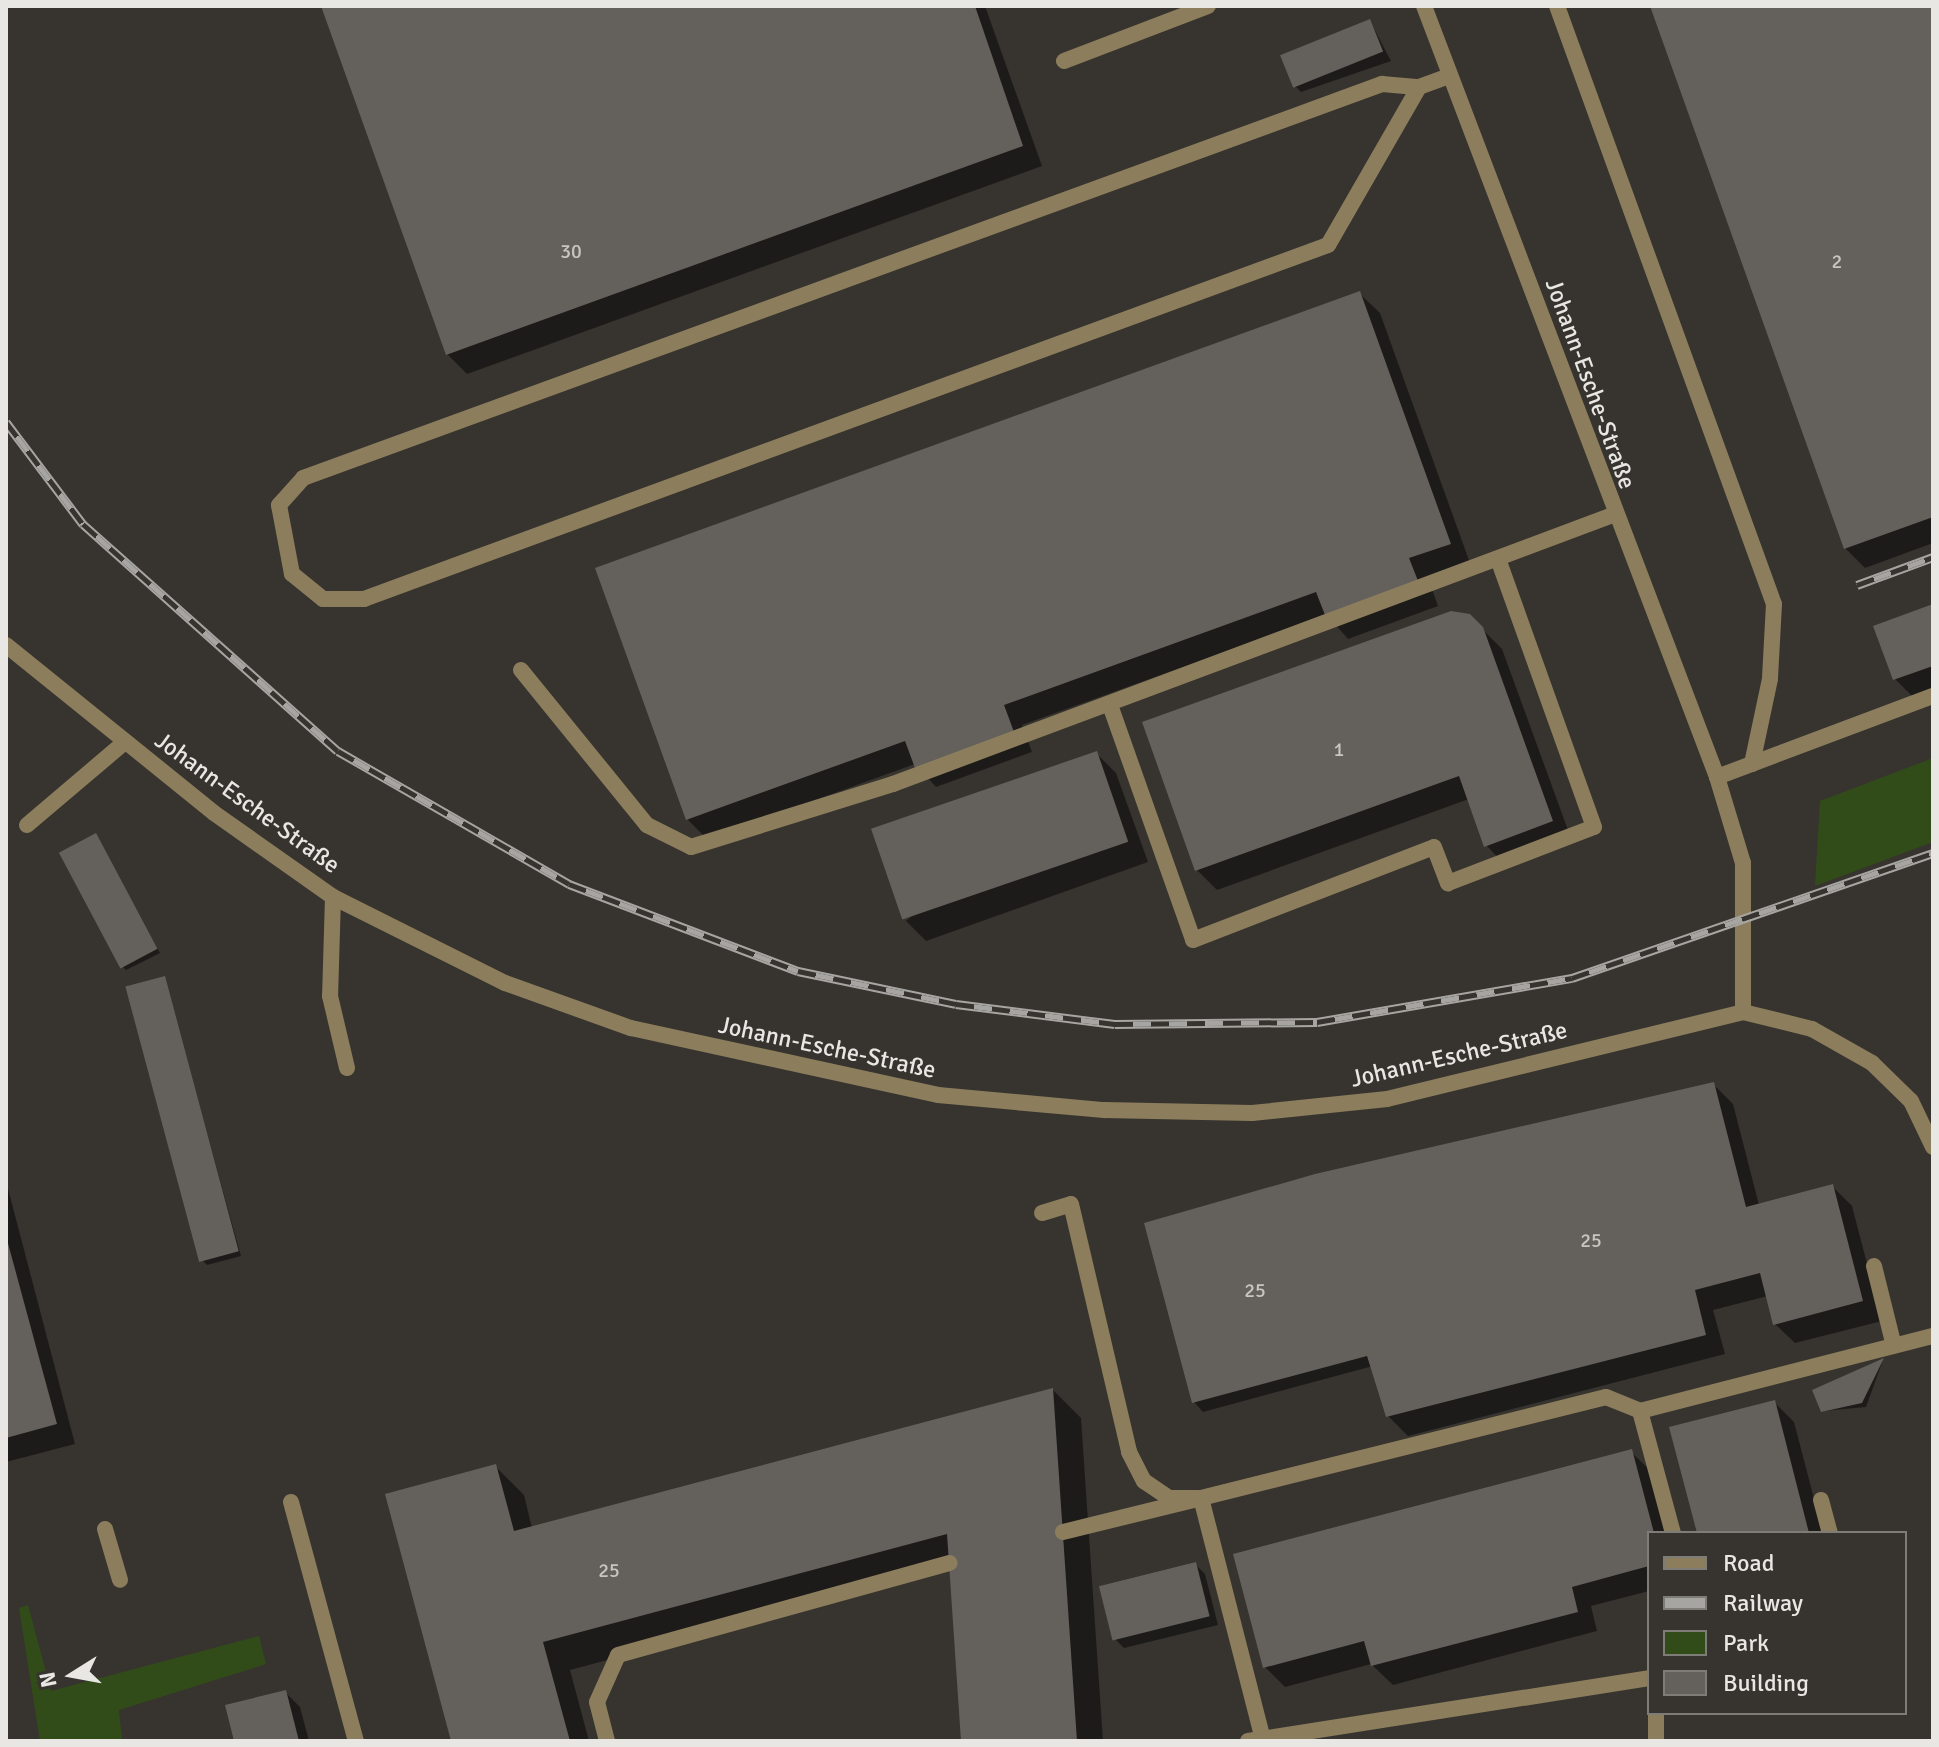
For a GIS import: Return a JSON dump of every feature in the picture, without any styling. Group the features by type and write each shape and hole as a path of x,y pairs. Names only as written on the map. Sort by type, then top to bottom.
{"street":[{"path":"1064,61 1208,6"},
{"name":"Johann-Esche-Straße","path":"1424,6 1613,515 1717,777 1743,863 1743,1012"},
{"path":"1557,6 1774,604 1770,679 1752,764"},
{"path":"1419,87 1328,245 364,599 323,599 292,574 279,505 303,478 1382,84 1419,87 1449,76"},
{"path":"521,670 647,825 691,847 1110,705 1499,561 1613,515"},
{"path":"1110,705 1193,940 1434,847 1448,883 1594,827 1499,561"},
{"name":"Johann-Esche-Straße","path":"6,645 125,742 333,897 505,983 631,1028 774,1065 1025,1105 1252,1113 1327,1108 1460,1084 1743,1012 1812,1029 1872,1063 1911,1101 1933,1147"},
{"path":"1717,777 1933,696"},
{"path":"27,825 125,742"},
{"path":"333,897 330,996 347,1068"},
{"path":"1042,1213 1071,1204 1129,1452 1144,1481 1169,1498 1201,1498"},
{"path":"1874,1266 1894,1346"},
{"path":"1063,1532 1606,1397 1640,1411 1933,1336"},
{"path":"1640,1411 1672,1531"},
{"path":"1201,1498 1255,1740 1647,1678"},
{"path":"1821,1500 1829,1531"},
{"path":"291,1502 356,1741"},
{"path":"105,1529 120,1580"},
{"path":"607,1741 597,1702 618,1655 949,1563"},
{"path":"1656,1715 1656,1741"}],"green space":[{"path":"1933,758 1933,842 1815,886 1820,801"},
{"path":"28,1605 51,1691 259,1636 266,1664 119,1710 122,1741 40,1741 19,1608"}],"building":[{"path":"321,6 975,6 1023,146 446,355"},
{"path":"1650,6 1933,6 1933,517 1844,549"},
{"path":"1370,19 1383,51 1293,88 1280,55"},
{"path":"1360,291 1451,544 1409,558 1420,586 1327,620 1316,592 1004,705 1014,732 915,768 905,741 686,820 595,568"},
{"path":"1933,604 1933,666 1893,680 1873,626"},
{"path":"1451,611 1470,614 1483,627 1553,821 1484,847 1459,776 1195,871 1142,722"},
{"path":"1097,751 1128,842 902,920 871,829"},
{"path":"96,833 158,949 120,968 59,853"},
{"path":"165,976 239,1251 199,1262 125,987"},
{"path":"1714,1082 1746,1207 1833,1184 1863,1301 1773,1325 1760,1273 1695,1290 1706,1335 1386,1417 1367,1356 1192,1403 1144,1223 1315,1174"},
{"path":"6,1236 57,1424 6,1438"},
{"path":"1884,1358 1862,1403 1821,1412 1812,1390"},
{"path":"1053,1388 1077,1741 961,1741 947,1534 543,1642 570,1741 451,1741 385,1494 496,1464 514,1531"},
{"path":"1775,1400 1808,1531 1696,1531 1669,1427"},
{"path":"1632,1449 1653,1531 1647,1531 1647,1567 1572,1587 1578,1612 1371,1666 1364,1641 1263,1668 1233,1554"},
{"path":"1196,1562 1210,1616 1113,1641 1099,1586"},
{"path":"286,1690 299,1741 234,1741 225,1705"}],"railway":[{"path":"6,422 83,524 338,751 569,884 798,971 956,1004 1115,1024 1317,1022 1572,978 1933,853"},
{"path":"1857,585 1933,557"}]}
